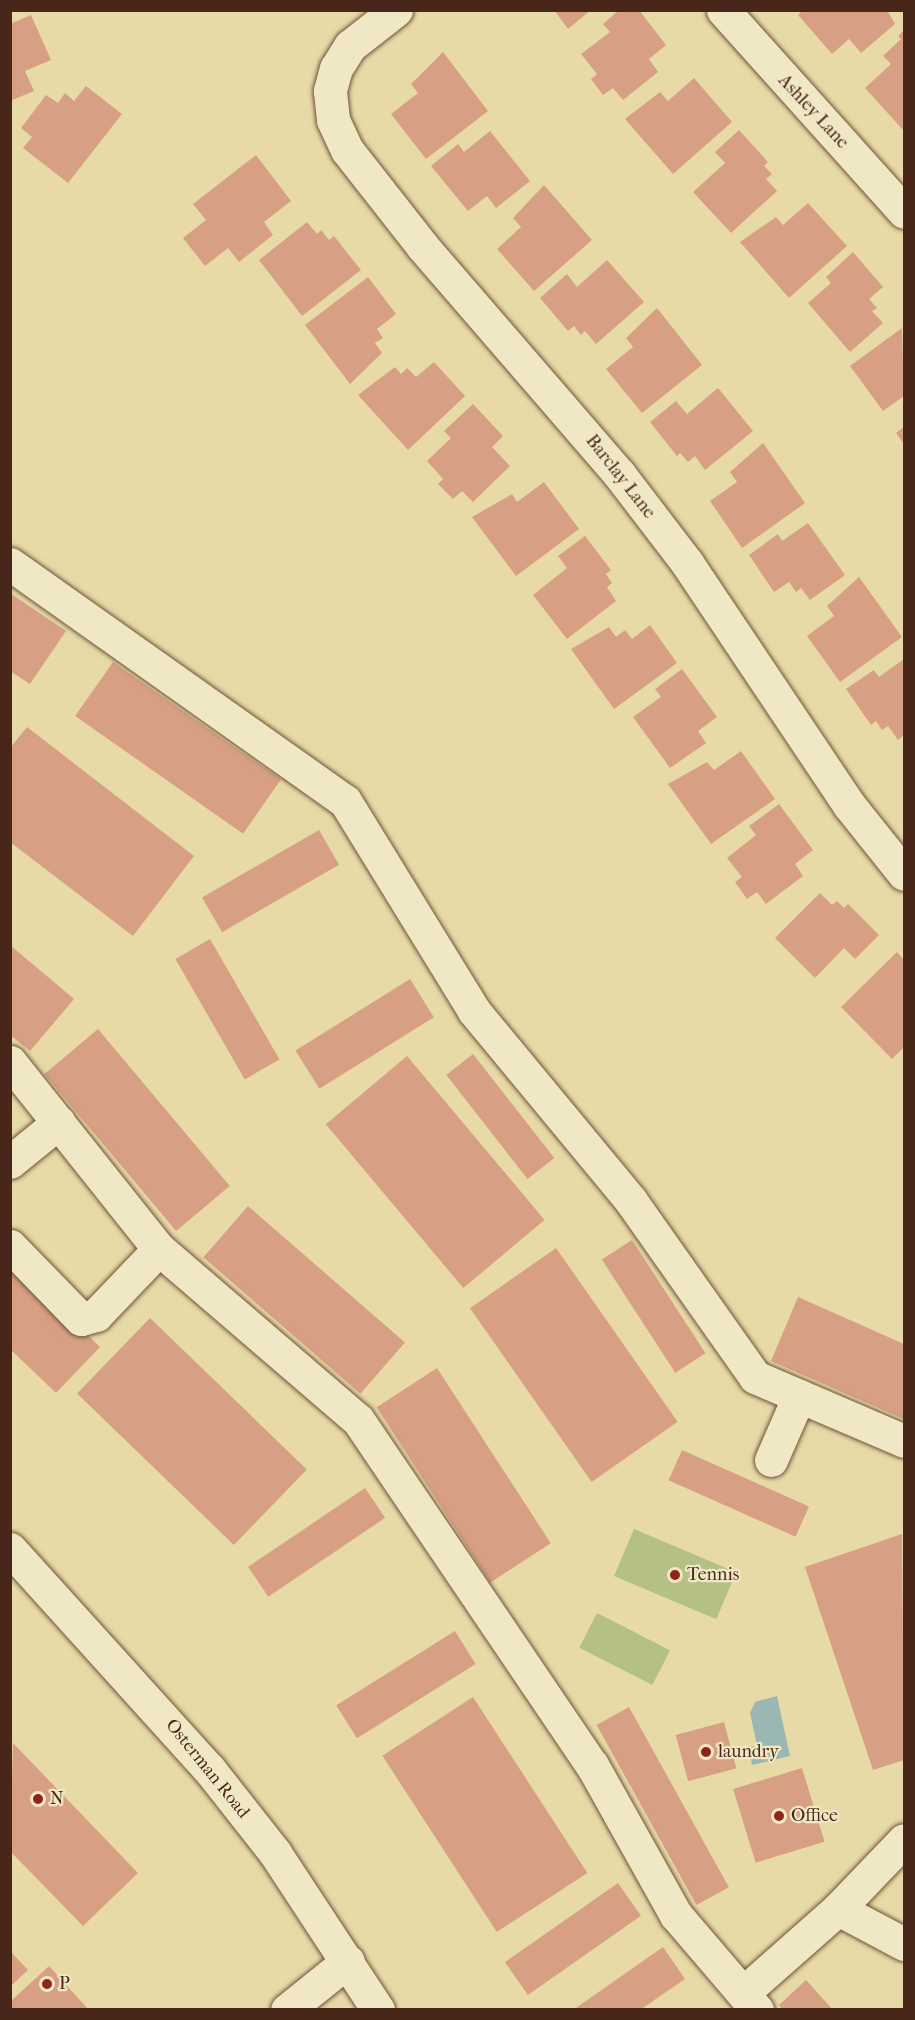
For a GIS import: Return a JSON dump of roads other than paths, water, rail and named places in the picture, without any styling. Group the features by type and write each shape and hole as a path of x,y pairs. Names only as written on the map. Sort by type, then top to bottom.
{"street":[{"name":"Barclay Lane","path":"396,10 350,46 336,68 330,91 333,120 347,150 423,247 619,474 687,563 849,805 904,874"},
{"name":"Ashley Lane","path":"723,10 904,212"},
{"path":"10,564 345,801 474,1011 631,1201 755,1377 904,1441"},
{"path":"10,1062 159,1249 358,1420 592,1765 676,1915 750,2001 904,1840"},
{"path":"10,1162 59,1122"},
{"path":"10,1246 81,1319 96,1316 159,1249"},
{"path":"771,1461 799,1396"},
{"name":"Osterman Road","path":"10,1549 209,1768 275,1853 378,2010"},
{"path":"838,1908 904,1944"},
{"path":"287,2010 348,1961"}],"water":[{"path":"777,1696 790,1756 752,1765 749,1748 757,1745 750,1713 755,1702"}],"place":[{"name":"Tennis","path":"675,1575"},
{"name":"laundry","path":"706,1752"},
{"name":"N","path":"38,1799"},
{"name":"Office","path":"779,1816"},
{"name":"P","path":"47,1984"}]}
